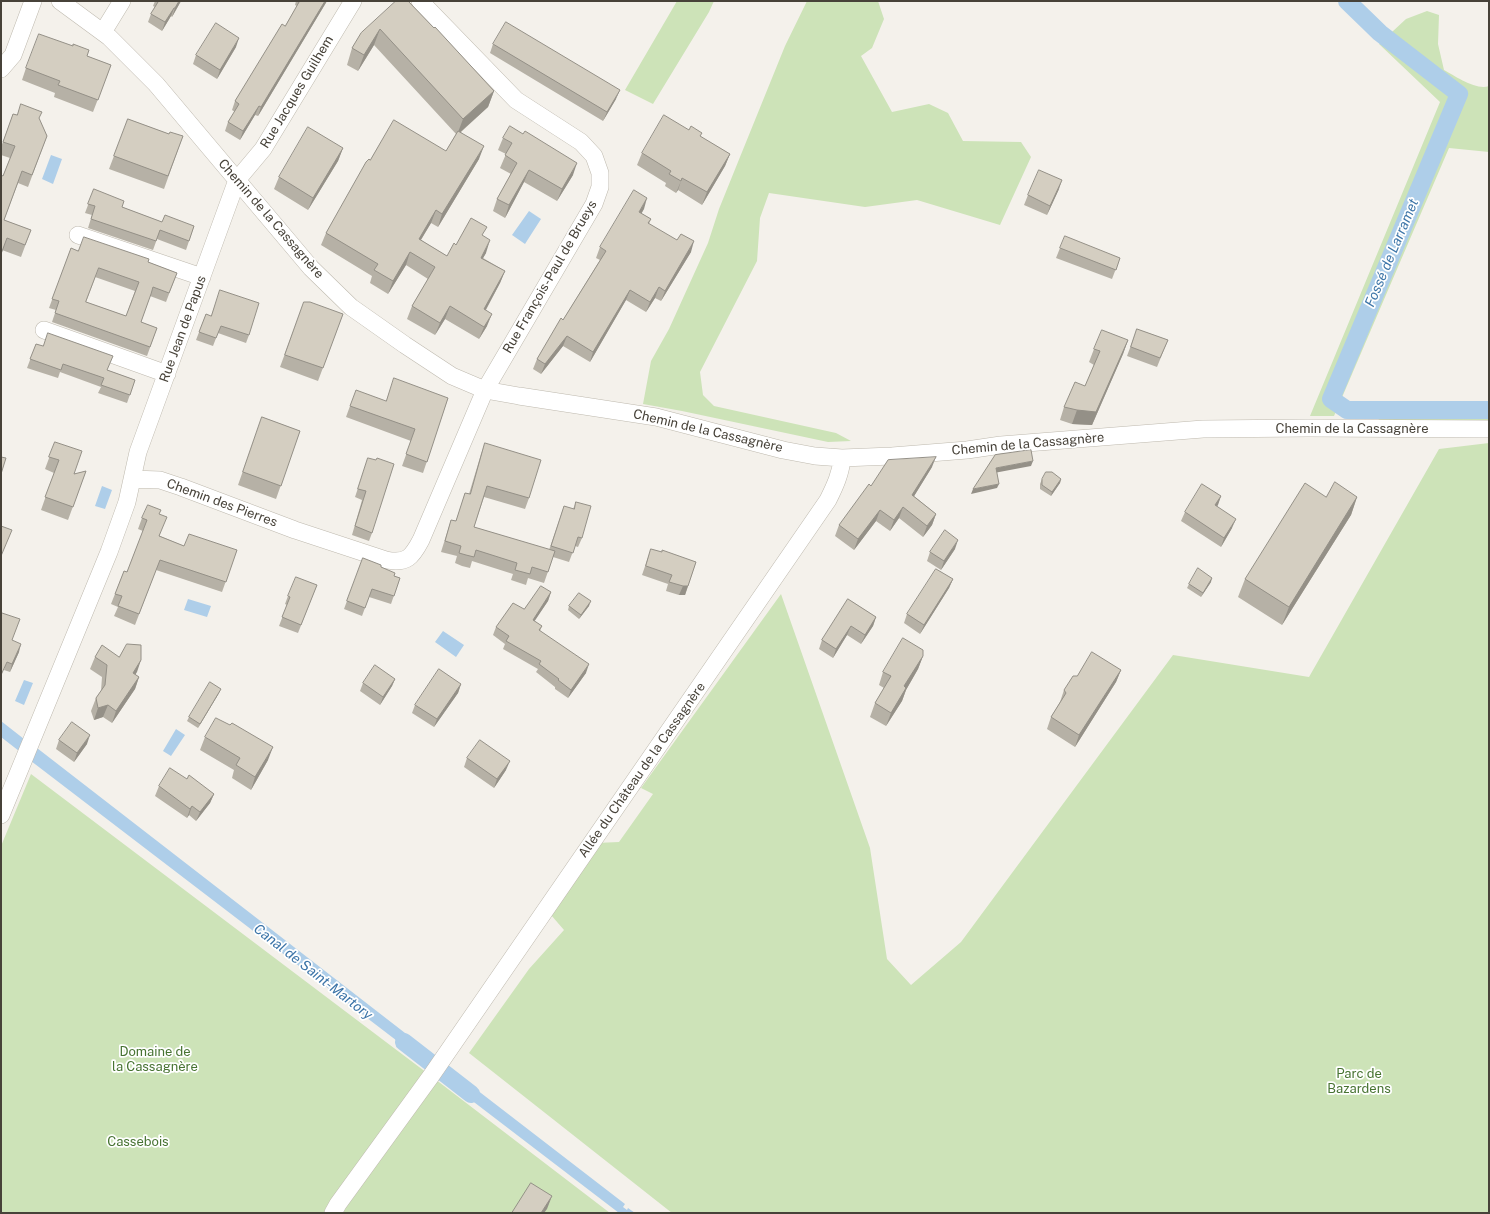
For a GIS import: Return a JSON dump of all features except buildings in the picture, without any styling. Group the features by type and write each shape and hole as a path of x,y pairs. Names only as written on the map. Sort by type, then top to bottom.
{"street":[{"path":"1,69 13,54 33,1"},
{"name":"Chemin de la Cassagnère","path":"60,1 103,32 156,84 311,268 351,306 405,345 452,376 485,390 656,416 783,450 815,456 842,458 967,450 1001,445 1203,429 1489,429"},
{"path":"103,32 122,1"},
{"name":"Rue Jacques Guilhem","path":"237,180 263,149 353,1"},
{"name":"Rue François-Paul de Brueys","path":"420,1 516,100 580,142 594,156 600,173 600,187 594,204 485,390"},
{"name":"Rue Jean de Papus","path":"132,479 138,452 237,180"},
{"path":"78,235 202,277"},
{"path":"44,330 166,374"},
{"name":"Chemin des Pierres","path":"132,479 160,480 295,530 386,560 397,562 405,560 415,552 421,540 485,390"},
{"name":"Allée du Château de la Cassagnère","path":"333,1213 431,1076 828,500 836,484 842,458"},
{"path":"1,815 109,552 127,502 132,479"}],"green space":[{"path":"677,1 714,1 709,12 653,104 625,90"},
{"path":"807,1 878,1 884,19 872,48 861,56 892,112 929,104 948,113 963,141 1021,142 1031,157 1000,225 917,200 865,207 769,193 760,218 757,261 700,372 703,395 714,406 836,433 851,441 828,442 643,404 651,361 669,329 708,243 719,209 785,46"},
{"path":"1427,11 1439,15 1438,44 1444,70 1472,85 1484,87 1489,86 1489,152 1449,148 1334,416 1310,416 1440,102 1379,44 1406,19"},
{"path":"1489,406 1489,421 1380,422 1377,416 1381,408"},
{"name":"Parc de Bazardens","path":"1489,443 1489,1213 672,1213 469,1053 529,969 564,930 551,915 596,843 619,842 653,794 641,788 781,594 870,848 887,959 911,985 961,942 1173,655 1309,677 1439,449"},
{"name":"Domaine de la Cassagnère","path":"31,774 610,1213 1,1213 1,846"}],"water":[{"path":"51,155 62,159 53,184 42,179"},
{"path":"529,211 541,219 525,244 512,235"},
{"path":"102,486 112,490 105,509 95,506"},
{"path":"188,599 211,606 207,617 184,610"},
{"path":"443,631 464,645 456,657 435,642"},
{"path":"24,680 33,683 24,705 15,701"},
{"path":"1,721 24,739 19,751 1,737"},
{"path":"176,729 185,735 171,756 163,751"},
{"path":"37,748 427,1050 422,1060 31,761"},
{"path":"455,1073 625,1204 623,1207 627,1210 628,1208 635,1213 619,1213 449,1083"}],"waterway":[{"name":"Fossé de Larramet","path":"1347,1 1380,33 1459,94 1331,399 1347,410 1489,410"},
{"name":"Canal de Saint-Martory","path":"404,1042 471,1094"}],"park label":[{"name":"Cassebois","path":"138,1142"}]}
